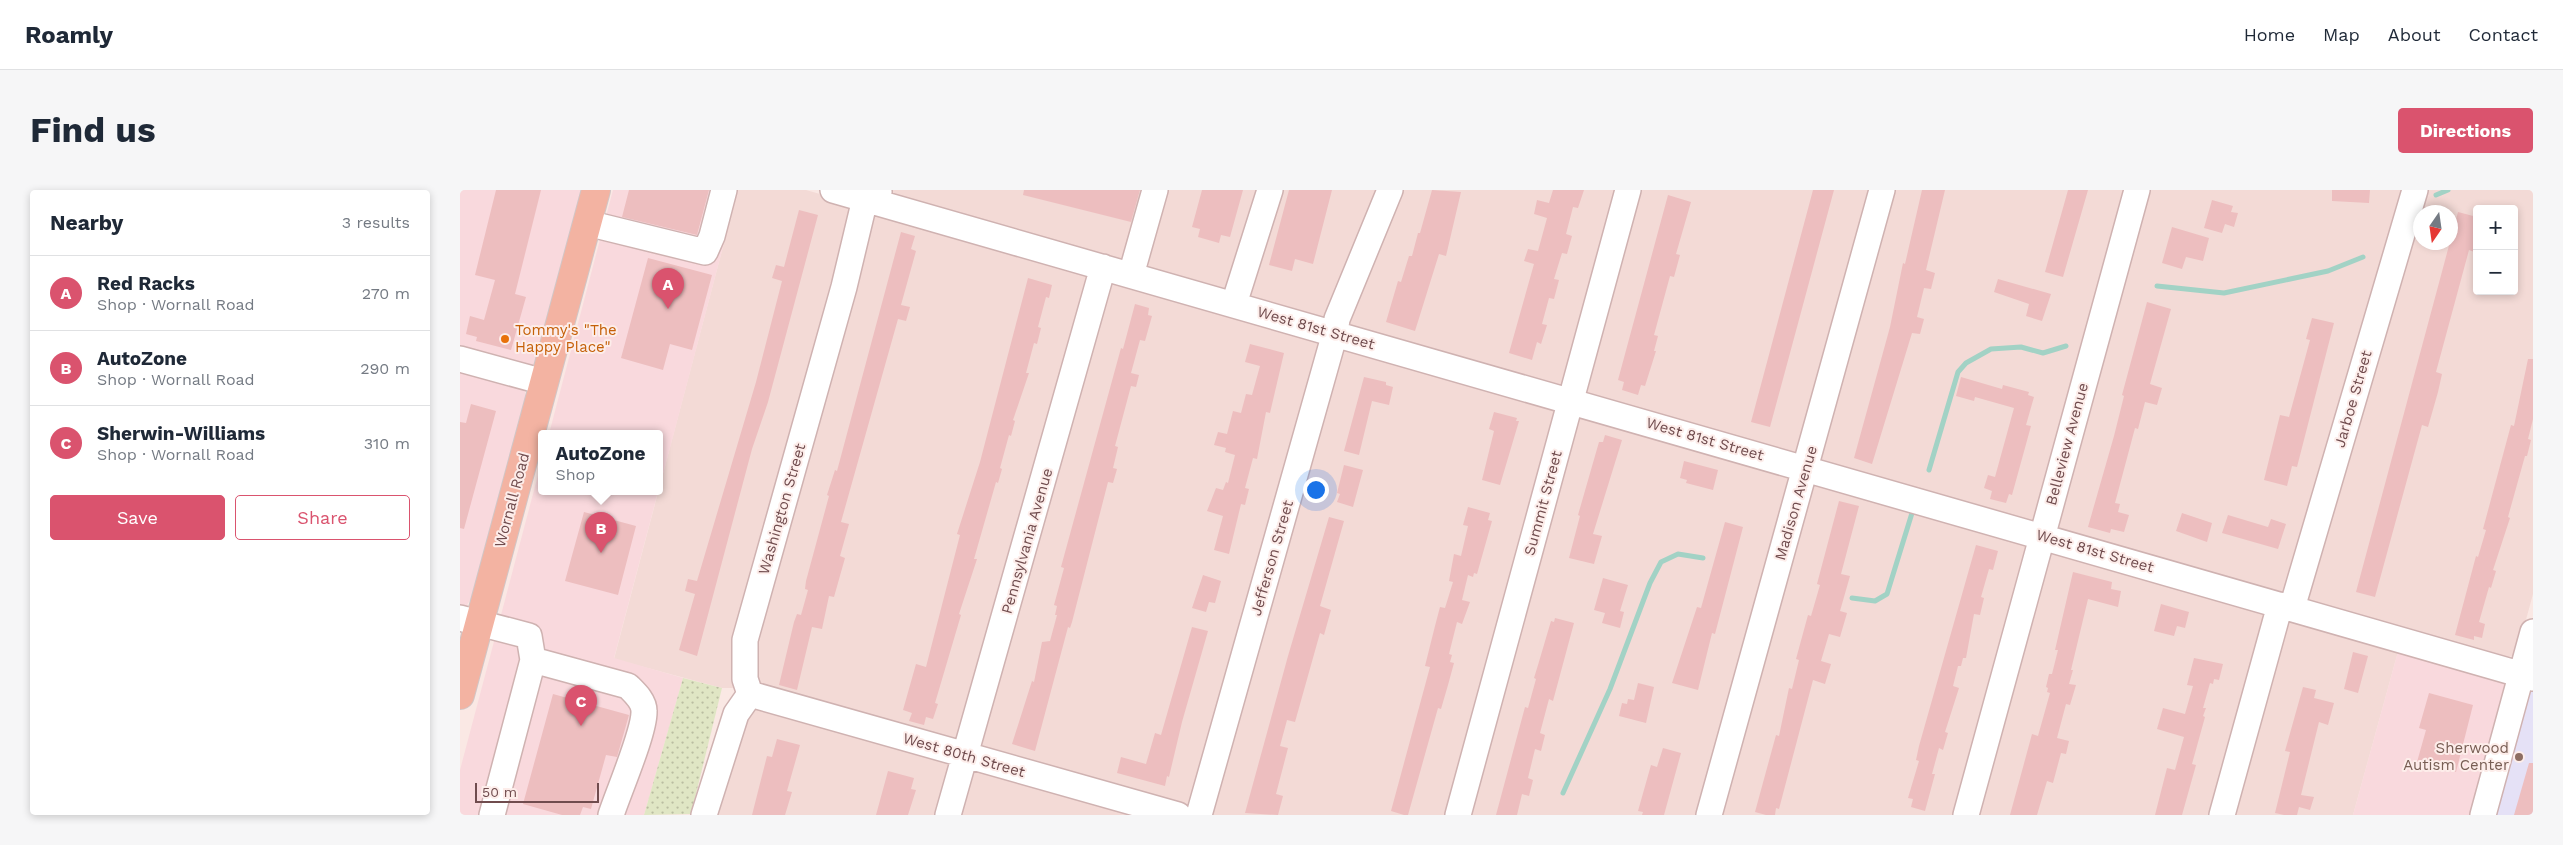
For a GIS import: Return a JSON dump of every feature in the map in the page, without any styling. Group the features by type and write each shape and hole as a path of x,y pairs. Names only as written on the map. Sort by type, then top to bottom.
{"main road":[{"name":"Wornall Road","path":"460,694 470,621 544,382 596,190"}],"street":[{"path":"587,223 704,252 712,236 724,190"},
{"name":"West 81st Street","path":"833,190 874,195 1103,267 2527,676"},
{"path":"1131,275 1155,190"},
{"path":"1234,304 1270,190"},
{"name":"Jefferson Street","path":"1199,815 1335,333 1337,319 1390,190"},
{"name":"Summit Street","path":"1458,815 1628,190"},
{"name":"Madison Avenue","path":"1709,815 1882,190"},
{"name":"Belleview Avenue","path":"1966,815 2137,190"},
{"name":"Jarboe Street","path":"2222,815 2415,190"},
{"name":"Washington Street","path":"750,694 745,679 745,640 844,287 874,195"},
{"name":"Pennsylvania Avenue","path":"948,815 1103,267"},
{"path":"460,359 544,382"},
{"path":"470,621 529,636 533,660 492,815"},
{"path":"2484,815 2527,676 2533,632"},
{"path":"533,660 628,686 639,697 644,711 640,730 611,815"},
{"path":"704,815 736,714 750,694"},
{"name":"West 80th Street","path":"750,694 1178,815"}],"shaded area":[{"path":"460,190 583,190 533,369 460,349"},
{"path":"613,190 738,190 663,475 663,430 550,430"},
{"path":"738,190 806,190 1544,402 1554,410 1555,420 1446,815 1201,815 755,688 722,688 614,659 657,495 663,495 663,474"},
{"path":"871,190 1381,190 1325,318 1319,318"},
{"path":"1399,190 2533,190 2533,594 2518,649 2513,656 2502,658 1352,329 1348,321"},
{"path":"460,370 523,387 526,396 472,597 467,605 460,607"},
{"path":"1582,413 2399,648 2353,815 1466,815 1570,430"},
{"path":"538,475 538,495 657,495 614,658 683,678 644,815 460,815 460,770"},
{"path":"2399,648 2505,681 2506,690 2473,815 2353,815"},
{"name":"Sherwood Autism Center","path":"2533,687 2533,815 2491,815 2528,689"},
{"path":"762,706 1149,815 718,815 750,713"}],"green space":[{"path":"683,678 722,688 691,814 644,815"}],"building":[{"path":"496,190 541,190 515,294 526,297 511,350 476,341 477,337 466,334 470,316 484,320 495,280 475,275"},
{"path":"629,190 709,190 697,235 622,217"},
{"path":"1024,190 1140,190 1131,222 1023,195"},
{"path":"1202,190 1243,190 1230,237 1221,235 1219,243 1198,237 1200,229 1192,227"},
{"path":"1289,190 1332,190 1313,264 1295,259 1292,271 1269,265"},
{"path":"1432,190 1461,192 1446,256 1439,254 1415,331 1386,322 1398,281 1401,282 1409,256 1412,256"},
{"path":"1553,190 1584,190 1578,208 1573,207 1566,234 1572,236 1567,254 1562,253 1554,279 1559,280 1554,299 1549,298 1542,324 1547,325 1541,344 1537,342 1532,360 1509,353 1534,264 1524,261 1528,249 1538,251 1547,218 1534,214 1537,200 1549,203"},
{"path":"1813,190 1834,190 1770,427 1751,422"},
{"path":"1922,190 1945,190 1926,270 1935,273 1931,289 1924,288 1917,317 1924,319 1920,334 1912,333 1872,464 1854,458 1890,327 1903,263 1905,264"},
{"path":"2068,190 2088,190 2063,277 2045,272"},
{"path":"2332,190 2370,190 2369,203 2332,201"},
{"path":"1668,195 1691,202 1676,254 1680,255 1674,277 1670,276 1654,335 1658,336 1654,351 1656,351 1645,386 1641,385 1638,395 1622,390 1624,382 1618,380"},
{"path":"2212,200 2233,206 2231,212 2238,213 2234,227 2225,224 2222,233 2204,228"},
{"path":"799,210 818,215 768,402 752,449 697,656 679,650 695,594 685,591 688,579 697,581 756,382 782,281 772,278 776,265 784,267"},
{"path":"2458,212 2473,216 2473,252 2469,250 2436,372 2442,374 2428,427 2422,425 2375,597 2356,592 2448,250 2458,250"},
{"path":"2172,227 2209,238 2203,261 2186,257 2182,269 2162,263"},
{"path":"901,232 915,236 911,249 916,251 901,305 910,307 906,321 898,319 841,522 849,524 840,556 845,558 834,597 829,596 822,629 812,627 797,690 779,685 794,622 797,614 801,615 808,590 805,589 806,581 829,496 827,495 835,470 837,471"},
{"path":"648,258 712,275 692,350 670,344 663,370 621,358"},
{"path":"1028,278 1052,285 1049,298 1046,297 1038,327 1041,328 1037,344 1034,343 1026,373 1029,373 1013,420 1015,421 1011,436 1009,435 1000,468 1002,469 998,483 996,482 974,559 977,559 959,614 961,615 935,703 938,704 933,719 926,717 924,725 909,721 912,713 903,710 916,664 926,667 960,535 957,534 980,462"},
{"path":"1998,279 2051,294 2042,321 2026,316 2029,304 1994,292"},
{"path":"2147,302 2171,309 2150,384 2162,388 2157,405 2145,402 2138,429 2135,428 2115,503 2120,504 2118,512 2129,515 2124,532 2111,529 2110,533 2088,527 2114,436 2124,396 2122,395"},
{"path":"1135,304 1149,308 1148,315 1152,316 1145,341 1140,340 1131,373 1139,375 1136,387 1131,386 1115,446 1118,447 1113,468 1117,469 1113,483 1108,482 1072,622 1070,628 1068,627 1035,751 1012,744 1032,681 1034,682 1042,642 1050,641 1057,615 1055,615 1057,606 1054,605 1064,568 1061,567 1121,348 1123,349"},
{"path":"2312,318 2334,323 2297,467 2292,466 2287,486 2264,480 2280,415 2289,417 2310,340 2306,339"},
{"path":"1250,344 1284,353 1270,413 1266,412 1257,459 1253,458 1245,488 1249,489 1245,505 1241,504 1229,554 1214,550 1223,516 1207,511 1216,488 1223,490 1226,482 1228,483 1235,455 1225,452 1226,448 1214,445 1218,432 1227,434 1233,411 1241,413 1246,394 1252,395 1260,366 1245,362"},
{"path":"2528,359 2533,359 2533,419 2528,439 2531,440 2508,517 2510,518 2493,570 2496,571 2491,588 2489,587 2479,622 2485,624 2482,638 2474,636 2474,640 2455,635 2476,556 2478,557 2486,530 2483,529 2511,425 2514,426"},
{"path":"1364,377 1386,382 1386,385 1393,387 1389,405 1372,401 1359,455 1344,451"},
{"path":"1961,377 2002,389 2003,385 2029,392 2028,395 2034,397 2026,425 2031,426 2012,495 2009,494 2006,503 1990,499 1992,491 1984,488 1988,475 1995,477 2014,408 1975,397 1974,401 1956,396"},
{"path":"471,404 496,411 464,529 460,528 460,422 466,423"},
{"path":"1494,412 1517,418 1516,421 1519,421 1500,485 1482,480 1494,431 1489,429"},
{"path":"1605,435 1622,440 1593,534 1602,536 1594,564 1569,558 1580,516 1578,515 1599,442 1603,442"},
{"path":"1684,461 1718,470 1713,490 1686,483 1687,480 1680,478"},
{"path":"1344,465 1363,470 1353,507 1337,502 1340,494 1337,493"},
{"path":"1839,501 1859,506 1841,574 1850,576 1840,611 1847,613 1840,637 1829,634 1821,661 1831,664 1825,684 1813,680 1779,809 1776,808 1775,815 1766,815 1755,812 1776,735 1779,736 1789,688 1792,689 1799,660 1796,659 1808,615 1811,616 1820,585 1817,584"},
{"path":"1468,507 1490,513 1488,520 1492,521 1477,574 1474,573 1473,577 1468,575 1462,600 1470,602 1462,624 1457,622 1449,654 1452,655 1450,662 1454,663 1441,709 1438,708 1408,815 1404,815 1391,811 1430,667 1425,666 1440,607 1445,608 1453,582 1449,581 1454,554 1461,556 1468,526 1463,525"},
{"path":"584,512 636,526 618,595 565,581"},
{"path":"2182,513 2212,523 2207,542 2176,531"},
{"path":"2228,515 2268,527 2271,519 2286,524 2278,549 2222,533"},
{"path":"1329,517 1344,521 1320,606 1331,610 1324,635 1320,633 1295,722 1287,720 1280,746 1288,748 1276,794 1283,796 1278,815 1245,813 1288,656"},
{"path":"1725,522 1743,527 1715,634 1712,633 1698,690 1672,683 1697,607 1701,608"},
{"path":"1976,545 1998,551 1993,570 1989,569 1981,597 1984,598 1980,615 1974,614 1966,658 1963,658 1961,666 1958,666 1953,686 1959,688 1945,732 1948,733 1943,750 1939,748 1932,774 1935,774 1925,811 1911,807 1913,799 1908,798 1919,761 1916,760 1919,746"},
{"path":"2073,572 2112,582 2111,589 2121,591 2118,607 2088,599 2069,684 2076,685 2070,705 2066,704 2057,738 2069,741 2066,754 2061,753 2053,783 2047,781 2037,815 2010,815 2032,734 2038,736 2050,693 2047,692 2048,688 2046,687 2049,674 2052,674 2058,650 2055,650"},
{"path":"1203,575 1221,581 1215,603 1209,602 1206,612 1192,608"},
{"path":"1603,578 1628,585 1620,611 1624,612 1620,628 1602,623 1605,613 1594,610"},
{"path":"2161,604 2189,612 2185,628 2177,626 2174,636 2154,631"},
{"path":"1555,618 1574,623 1553,701 1549,699 1540,733 1545,735 1541,751 1535,749 1528,778 1533,780 1529,796 1522,794 1517,815 1496,815 1525,707 1528,708 1536,679 1534,678 1551,621 1554,622"},
{"path":"1192,627 1208,631 1165,786 1117,773 1121,757 1146,764 1155,733 1161,735"},
{"path":"2353,652 2368,656 2358,693 2344,689"},
{"path":"2194,658 2223,664 2219,680 2214,679 2213,684 2210,683 2203,708 2206,708 2203,716 2205,717 2192,764 2196,765 2182,815 2155,815 2167,768 2175,770 2184,737 2157,729 2163,708 2185,714 2193,686 2187,685"},
{"path":"1638,683 1654,687 1646,723 1619,716 1622,703 1627,704 1628,699 1634,700"},
{"path":"2303,687 2316,690 2314,698 2334,703 2328,725 2319,722 2301,795 2314,797 2310,810 2299,807 2297,815 2284,815 2275,813 2290,752 2285,751"},
{"path":"2429,693 2473,705 2456,772 2417,762 2426,730 2419,728"},
{"path":"553,694 629,715 617,757 606,755 591,809 583,807 580,815 562,815 523,804"},
{"path":"777,739 800,745 787,791 792,792 785,815 752,815 767,756 772,757"},
{"path":"1663,748 1681,753 1664,815 1642,815 1643,812 1638,811 1651,765 1657,767"},
{"path":"2529,763 2533,763 2533,815 2514,815"},
{"path":"888,771 914,778 911,789 916,790 908,815 876,815"}],"waterway":[{"path":"2436,195 2448,190"},
{"path":"2157,286 2224,293 2328,271 2363,257"},
{"path":"1929,470 1958,372 1966,363 1991,349 2021,347 2043,353 2066,346"},
{"path":"1852,598 1875,601 1887,594 1912,513"},
{"path":"1563,793 1610,689 1650,583 1661,562 1678,554 1703,558"}],"place":[{"name":"Red Racks","path":"668,309"},
{"name":"Tommy's \"The Happy Place\"","path":"505,339"},
{"name":"AutoZone","path":"601,553"},
{"name":"Sherwin-Williams","path":"581,726"},
{"name":"Sherwood Autism Center","path":"2519,757"}]}
